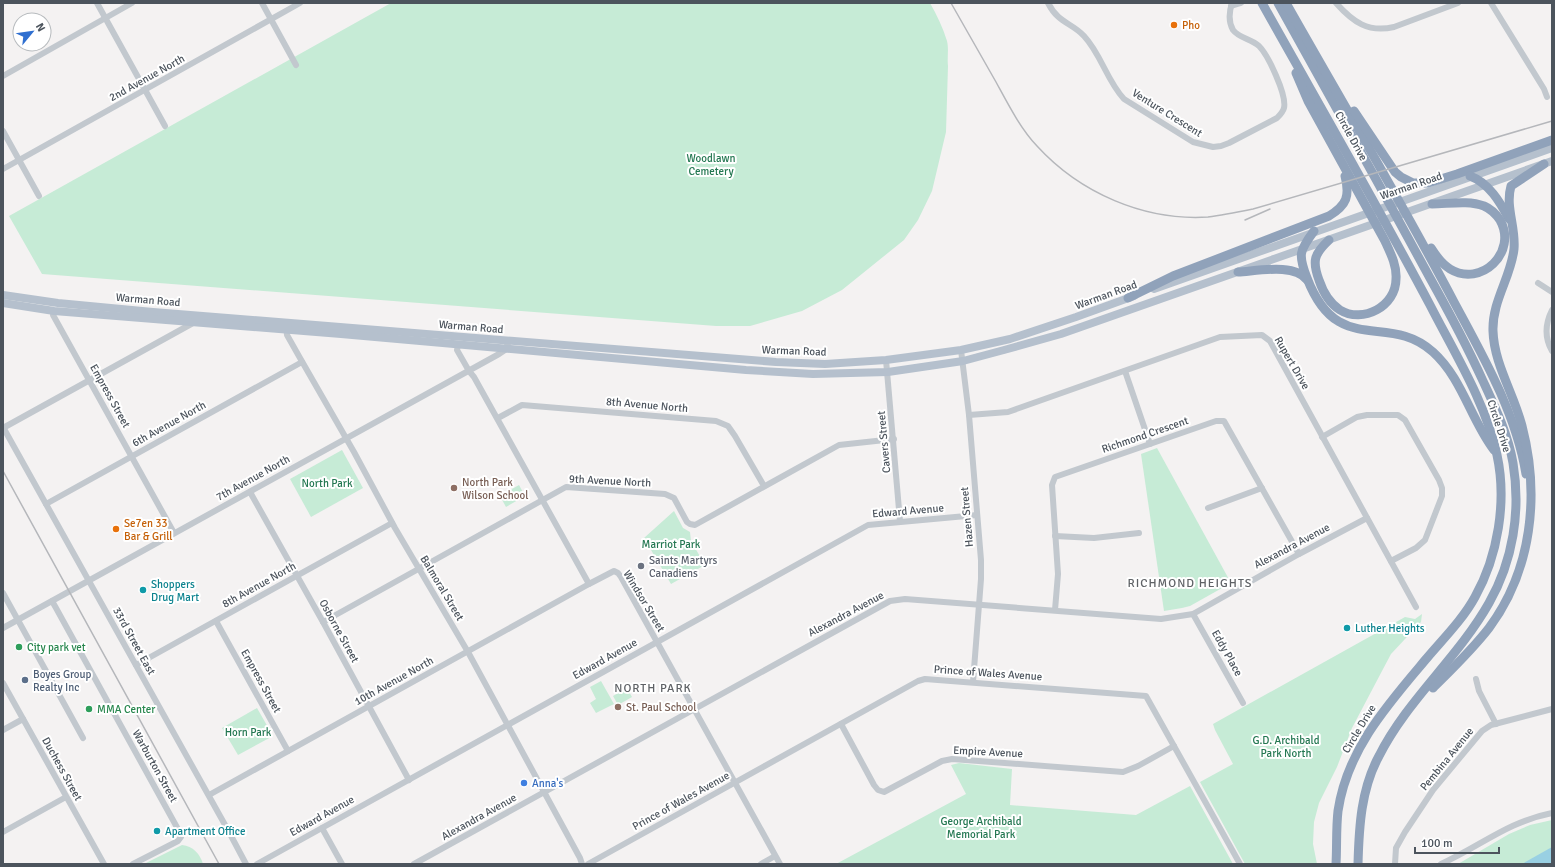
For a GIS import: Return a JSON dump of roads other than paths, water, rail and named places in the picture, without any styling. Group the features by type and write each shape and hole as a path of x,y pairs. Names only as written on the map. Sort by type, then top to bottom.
{"highway":[{"name":"Circle Drive","path":"1262,3 1415,277 1452,347 1484,413 1497,454 1501,483 1498,528 1489,566 1475,597 1456,624 1385,708 1358,749 1346,779 1338,811 1336,864"},
{"name":"Circle Drive","path":"1278,3 1398,217 1456,327 1503,428 1512,461 1516,491 1515,521 1510,553 1489,604 1458,649 1401,720 1378,756 1366,787 1362,807 1358,863"},
{"path":"1286,3 1446,286 1486,364 1515,430 1522,457 1531,512"},
{"path":"1279,33 1308,101 1385,241 1393,259 1396,284 1392,295 1386,304 1374,311 1359,315 1346,313 1340,310 1329,300 1318,279 1314,263 1317,252 1329,240"},
{"path":"1315,54 1388,162 1401,177 1412,183 1428,183 1552,140"},
{"path":"1128,298 1173,276 1319,221 1335,213 1343,204 1348,195 1348,188 1337,154"},
{"path":"1375,159 1435,254 1445,266 1455,272 1470,274 1484,271 1496,262 1503,250 1504,235 1502,224 1493,212 1484,206 1474,204 1428,205"},
{"path":"1401,720 1466,655 1489,628 1507,598 1526,548 1531,512 1532,483 1530,461 1526,440 1496,352 1493,330 1495,308 1513,257 1514,240 1509,202 1511,186 1548,162"},
{"path":"1470,176 1480,180 1486,185 1504,209 1513,231"},
{"path":"1310,285 1302,259 1301,250 1314,231"},
{"path":"1238,272 1276,270 1294,272 1303,275 1321,306 1329,315 1340,322 1360,330 1403,336 1421,343 1433,351 1444,363 1451,374 1472,410 1485,438 1497,454"}],"main road":[{"name":"Warman Road","path":"3,303 54,310 193,322 286,326 509,341 776,362 824,364 886,360 961,350 1010,339 1552,148"},
{"name":"Warman Road","path":"3,295 58,303 504,350 774,372 813,374 888,372 963,361 1061,334 1548,162"}],"street":[{"path":"97,3 165,126"},
{"path":"3,76 132,3"},
{"path":"262,3 296,65"},
{"name":"2nd Avenue North","path":"3,169 300,3"},
{"name":"Venture Crescent","path":"1048,3 1059,18 1086,37 1116,89 1124,99 1193,142 1212,147 1229,143 1277,118 1283,112 1284,98 1263,51 1254,42 1238,35 1232,28 1230,20 1231,5 1241,3"},
{"path":"1336,3 1344,12 1360,24 1376,29 1394,27 1458,3"},
{"path":"1491,3 1544,89 1547,97"},
{"path":"3,131 39,196"},
{"path":"1538,283 1552,292"},
{"name":"Empress Street","path":"54,310 53,315 174,533"},
{"path":"1552,310 1546,329 1546,335 1552,351"},
{"path":"3,428 193,322"},
{"name":"Balmoral Street","path":"286,326 287,335 346,438 392,523 468,652 582,864"},
{"name":"Rupert Drive","path":"970,414 1008,412 1220,336 1262,335 1270,342 1416,607"},
{"name":"7th Avenue North","path":"3,628 80,585 89,582 174,533 469,371 504,350 509,341"},
{"path":"458,345 457,350 498,418 589,584"},
{"name":"Hazen Street","path":"961,350 970,414 981,560 973,682"},
{"name":"Cavers Street","path":"886,360 900,521"},
{"name":"6th Avenue North","path":"46,504 302,362"},
{"path":"1125,371 1150,444"},
{"name":"8th Avenue North","path":"498,418 522,405 716,421 728,426 764,486"},
{"path":"1322,437 1357,417 1367,415 1398,415 1405,420 1439,480 1442,488 1442,496 1425,540 1416,548 1391,561"},
{"name":"Richmond Crescent","path":"1055,610 1058,574 1052,485 1055,477 1216,421 1224,421 1299,554"},
{"name":"33rd Street East","path":"3,424 3,428 246,864"},
{"name":"9th Avenue North","path":"323,622 566,487 665,494 674,498 687,522 695,525 839,445 894,439"},
{"path":"1208,508 1262,488"},
{"name":"Osborne Street","path":"250,492 409,780"},
{"name":"Edward Avenue","path":"257,864 868,525 977,515"},
{"name":"Alexandra Avenue","path":"414,864 890,601 905,599 1161,619 1193,614 1366,518"},
{"name":"8th Avenue North","path":"136,665 392,523"},
{"path":"1055,536 1094,538 1139,533"},
{"name":"Windsor Street","path":"589,584 614,571 618,573 780,864"},
{"name":"10th Avenue North","path":"209,796 589,584"},
{"path":"3,593 83,738"},
{"name":"Warburton Street","path":"52,601 181,837 178,841 133,864"},
{"name":"Eddy Place","path":"1193,614 1243,703"},
{"name":"Empress Street","path":"216,621 288,751"},
{"name":"Prince of Wales Avenue","path":"588,864 918,681 925,679 1146,696 1240,864"},
{"path":"1476,679 1479,691 1496,724"},
{"name":"Duchess Street","path":"3,683 104,864"},
{"name":"Pembina Avenue","path":"1395,864 1395,853 1399,841 1433,790 1482,731 1496,724 1552,709"},
{"path":"3,730 23,719"},
{"name":"Empire Avenue","path":"841,724 874,785 878,790 884,792 942,761 952,759 1123,772 1138,766 1174,746"},
{"path":"3,832 66,797"},
{"path":"1441,864 1457,857 1508,827 1552,813"},
{"path":"322,828 342,864"},
{"path":"761,864 775,856"}],"water":[{"path":"1552,847 1552,864 1522,864"}],"railway":[{"path":"951,3 1015,116 1025,132 1037,146 1054,163 1093,190 1115,201 1137,209 1160,214 1184,217 1208,217 1253,209 1552,121"},
{"path":"1245,220 1270,209"},
{"path":"3,471 219,864"}],"place":[{"name":"Pho","path":"1174,25"},
{"name":"North Park Wilson School","path":"454,488"},
{"name":"Se7en 33 Bar & Grill","path":"116,529"},
{"name":"Saints Martyrs Canadiens","path":"641,566"},
{"name":"Shoppers Drug Mart","path":"143,590"},
{"name":"Luther Heights","path":"1347,628"},
{"name":"City park vet","path":"19,647"},
{"name":"Boyes Group Realty Inc","path":"25,680"},
{"name":"St. Paul School","path":"618,707"},
{"name":"MMA Center","path":"89,709"},
{"name":"Anna's","path":"524,783"},
{"name":"Apartment Office","path":"157,831"}],"district":[{"name":"RICHMOND HEIGHTS","path":"1190,583"},
{"name":"NORTH PARK","path":"653,688"}],"park label":[{"name":"Woodlawn Cemetery","path":"711,164"},
{"name":"North Park","path":"327,483"},
{"name":"Marriot Park","path":"671,544"},
{"name":"Horn Park","path":"248,732"},
{"name":"G.D. Archibald Park North","path":"1286,746"},
{"name":"George Archibald Memorial Park","path":"981,827"}]}
